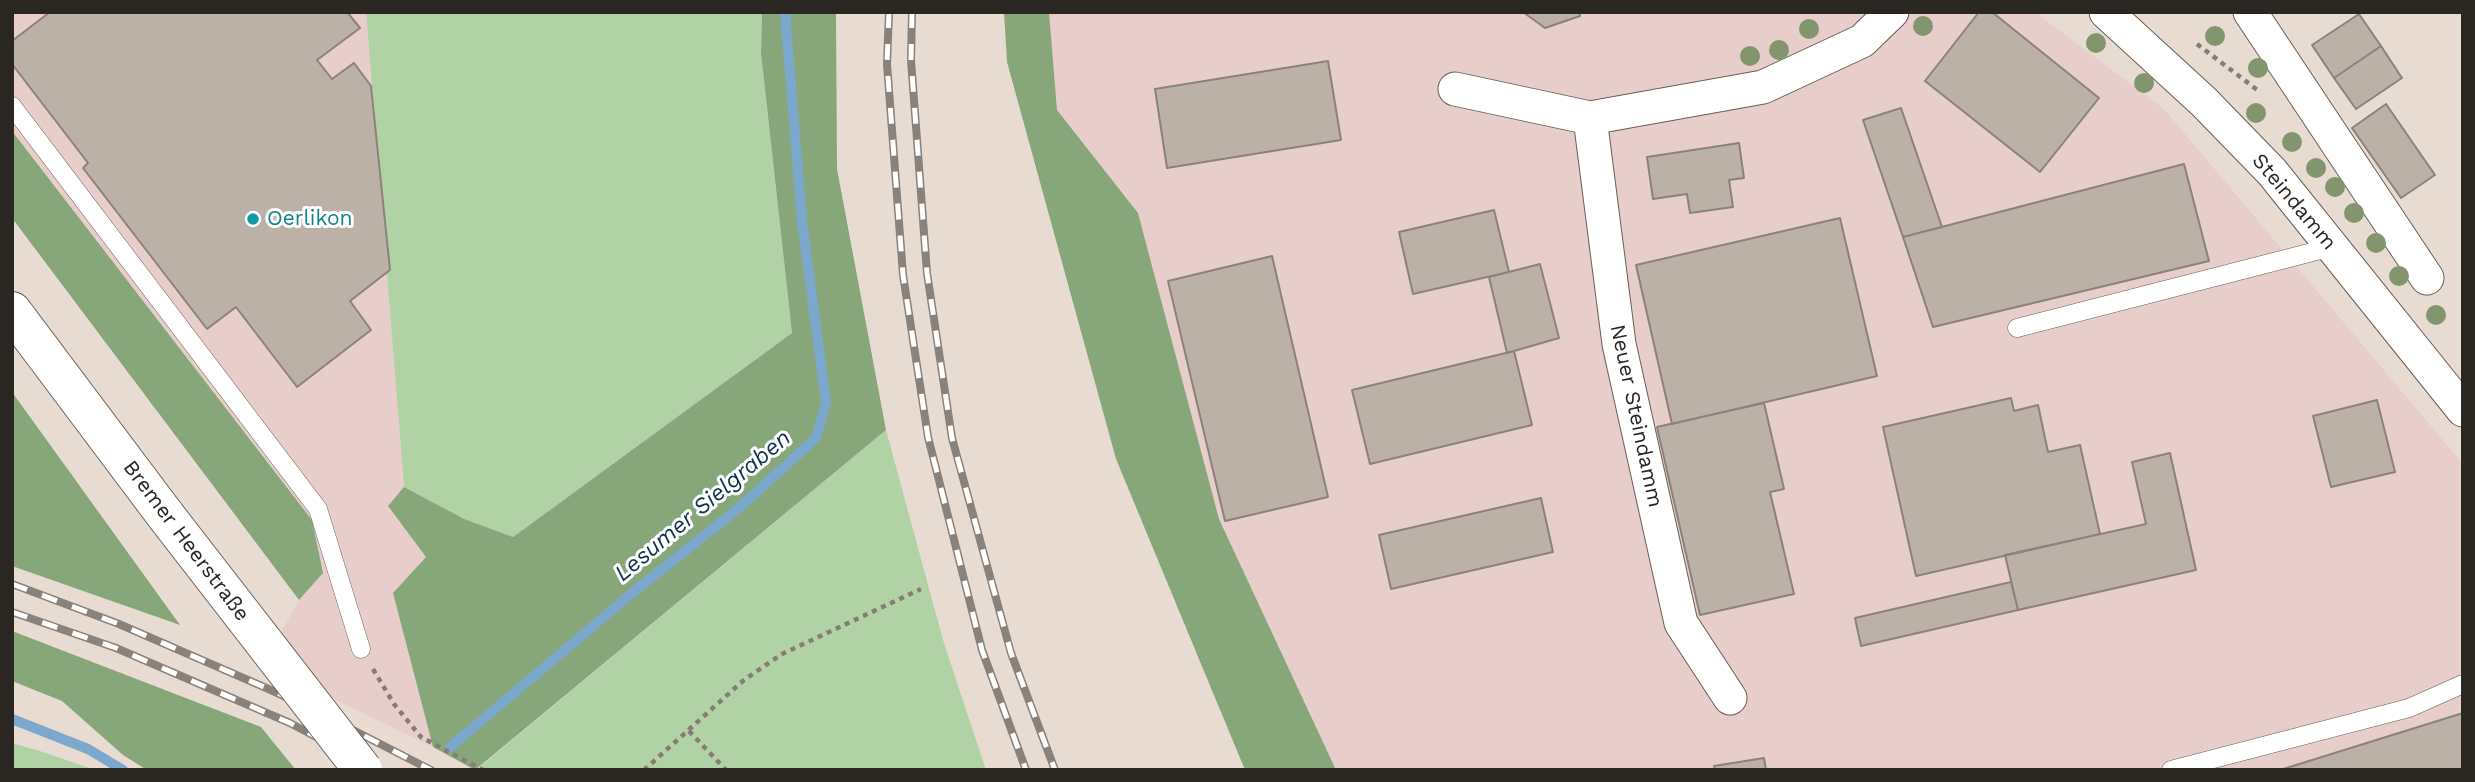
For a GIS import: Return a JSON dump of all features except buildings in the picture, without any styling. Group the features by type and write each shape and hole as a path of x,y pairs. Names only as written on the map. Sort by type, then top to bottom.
{"main road":[{"name":"Bremer Heerstraße","path":"12,311 166,516 363,770"}],"street":[{"path":"1455,89 1590,118 1763,87 1862,41 1892,12"},
{"name":"Steindamm","path":"2106,12 2204,102 2262,162 2463,410"},
{"path":"2250,12 2427,278"},
{"name":"Neuer Steindamm","path":"1590,118 1619,344 1681,623 1730,698"}],"lane":[{"path":"12,106 318,509 360,649"},
{"path":"2017,328 2332,247"},
{"path":"2171,770 2409,708 2463,684"}],"path":[{"path":"2195,43 2267,97"},
{"path":"643,770 744,680 782,654 921,589"},
{"path":"360,649 394,704 421,737 483,770"},
{"path":"689,731 726,770"}],"shaded area":[{"path":"12,12 366,12 404,487 388,506 426,557 393,593 433,747 263,665 299,600 323,573 312,520 12,131"},
{"path":"1049,12 2035,12 2164,109 2463,464 2463,770 1336,770 1219,519 1138,213 1057,110"}],"green space":[{"path":"366,12 762,12 761,53 792,333 513,537 464,520 404,487"},
{"path":"762,12 836,12 837,169 886,430 475,770 433,747 393,593 426,557 388,506 404,487 464,519 513,537 792,333 761,53"},
{"path":"1004,12 1049,12 1057,110 1138,213 1219,519 1336,770 1245,770 1116,459 1007,62"},
{"path":"12,131 312,520 323,573 299,600 12,218"},
{"path":"12,392 180,625 12,566"},
{"path":"886,430 943,640 986,770 476,770"},
{"path":"12,631 261,727 296,770 147,770 123,755 62,701 12,681"},
{"path":"12,743 43,752 95,770 12,770"}],"waterway":[{"name":"Lesumer Sielgraben","path":"449,748 631,594 740,507 816,438 826,403 802,221 785,12"},
{"path":"12,719 88,749 123,770"}],"railway":[{"path":"889,12 887,64 903,275 928,437 982,650 1026,770"},
{"path":"912,12 911,60 927,273 952,438 1011,653 1055,770"},
{"path":"12,584 119,624 264,687 431,770"},
{"path":"12,612 116,648 290,723 378,770"}],"place":[{"name":"Oerlikon","path":"253,219"}]}
